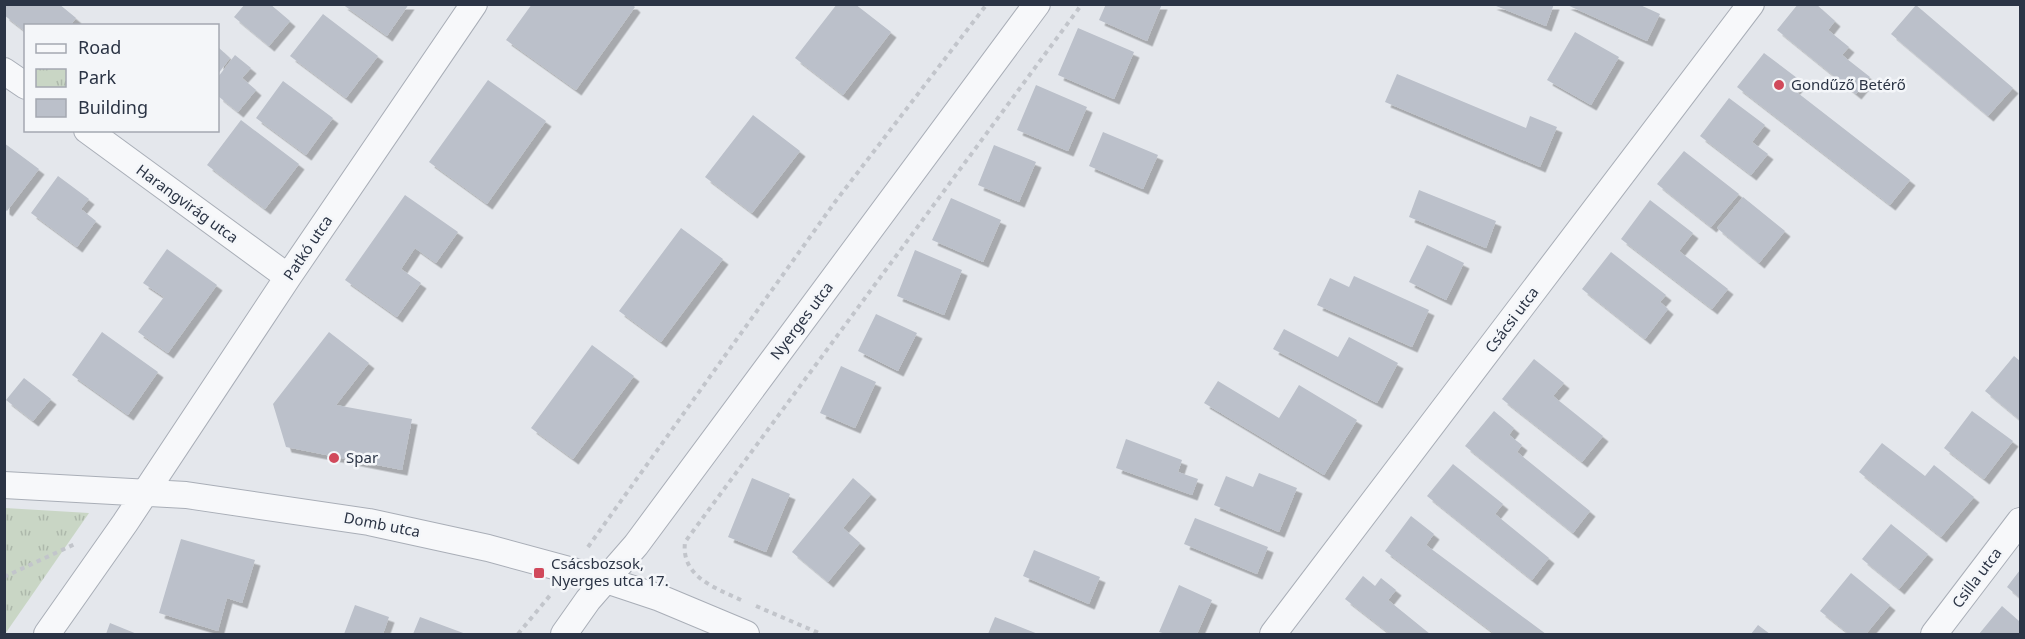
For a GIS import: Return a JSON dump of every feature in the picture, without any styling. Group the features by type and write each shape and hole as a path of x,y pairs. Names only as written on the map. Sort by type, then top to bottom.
{"street":[{"name":"Patkó utca","path":"47,634 146,493 288,277 474,4"},
{"name":"Nyerges utca","path":"564,634 636,545 1037,4"},
{"name":"Csácsi utca","path":"1273,634 1751,4"},
{"path":"4,71 24,85"},
{"name":"Harangvirág utca","path":"90,132 288,277"},
{"name":"Domb utca","path":"4,486 186,495 358,520 488,548 606,580 660,598 746,634"},
{"name":"Csilla utca","path":"1934,634 2020,521"}],"path":[{"path":"518,634 647,468 835,202 987,4"},
{"path":"821,634 738,598 691,572 683,557 685,542 1082,4"},
{"path":"4,577 86,539"}],"green space":[{"path":"4,508 89,513 5,634"}],"building":[{"path":"4,4 59,4 76,18 72,24 24,24 24,30 4,15"},
{"path":"245,4 270,4 290,21 269,46 234,17"},
{"path":"342,4 409,4 387,36"},
{"path":"532,4 632,4 635,7 576,90 506,40"},
{"path":"837,4 855,4 891,32 843,95 795,58"},
{"path":"1106,4 1162,4 1147,41 1099,20"},
{"path":"1491,4 1554,4 1546,26"},
{"path":"1565,4 1638,4 1660,14 1647,41"},
{"path":"1798,4 1816,4 1835,21 1828,30 1849,47 1842,55 1870,77 1856,94 1777,30"},
{"path":"1916,5 2013,88 1988,116 1891,34"},
{"path":"323,14 378,56 346,98 290,56"},
{"path":"1078,28 1134,52 1114,99 1058,75"},
{"path":"1575,32 1619,57 1591,105 1547,80"},
{"path":"219,48 230,58 219,73"},
{"path":"1764,53 1801,81 1794,90 1910,180 1890,205 1737,87"},
{"path":"235,55 251,68 242,78 256,90 238,112 219,97 219,76"},
{"path":"1397,74 1526,128 1530,116 1557,127 1540,167 1385,102"},
{"path":"488,80 546,121 487,204 429,162"},
{"path":"283,81 333,118 306,155 256,118"},
{"path":"1036,85 1087,107 1068,151 1017,130"},
{"path":"1729,98 1765,125 1752,142 1768,154 1751,175 1700,136"},
{"path":"753,115 800,151 752,213 705,177"},
{"path":"241,120 299,164 265,209 207,165"},
{"path":"1103,132 1158,155 1143,189 1089,166"},
{"path":"4,143 39,169 7,211 4,209"},
{"path":"994,145 1036,162 1019,202 978,185"},
{"path":"1684,151 1739,194 1711,227 1657,184"},
{"path":"58,176 89,199 81,209 96,221 77,247 31,213"},
{"path":"1419,190 1496,221 1486,248 1409,217"},
{"path":"405,195 458,232 436,263 415,248 401,269 421,283 397,317 345,280"},
{"path":"1743,197 1785,231 1759,263 1717,228"},
{"path":"951,198 1001,220 983,262 932,240"},
{"path":"1650,200 1693,233 1679,251 1728,289 1712,309 1621,239"},
{"path":"681,228 723,259 661,342 619,311"},
{"path":"1427,245 1464,263 1446,300 1409,282"},
{"path":"167,249 217,285 168,353 138,332 164,297 143,283"},
{"path":"915,250 962,270 944,315 897,296"},
{"path":"1611,252 1666,295 1660,302 1668,309 1645,339 1582,289"},
{"path":"1354,276 1429,310 1412,347 1317,305 1330,278 1349,287"},
{"path":"876,314 917,333 898,371 858,351"},
{"path":"1284,329 1338,357 1349,337 1398,363 1377,403 1273,349"},
{"path":"102,332 158,372 128,415 72,375"},
{"path":"329,332 369,363 336,405 412,419 402,470 286,447 273,404"},
{"path":"592,345 634,376 573,459 531,428"},
{"path":"2014,356 2020,361 2020,420 1985,391"},
{"path":"1534,359 1564,383 1553,396 1603,436 1582,462 1502,399"},
{"path":"841,366 876,382 855,428 820,413"},
{"path":"24,378 51,399 33,421 6,400"},
{"path":"1218,381 1279,418 1299,385 1357,420 1324,475 1204,403"},
{"path":"1494,411 1514,428 1509,435 1522,445 1517,452 1590,511 1573,533 1465,446"},
{"path":"1972,411 2013,441 1984,479 1944,448"},
{"path":"1126,439 1182,460 1178,472 1198,479 1192,495 1116,468"},
{"path":"1882,443 1925,476 1934,465 1974,497 1941,537 1859,472"},
{"path":"1453,464 1503,504 1495,514 1549,558 1532,580 1427,496"},
{"path":"1259,473 1297,488 1279,532 1214,505 1226,476 1253,487"},
{"path":"752,478 790,494 766,552 728,537"},
{"path":"853,478 871,494 843,528 860,543 828,582 792,552"},
{"path":"1411,516 1434,534 1426,545 1546,634 1495,634 1385,551"},
{"path":"1195,518 1268,547 1257,574 1184,544"},
{"path":"1891,524 1928,554 1899,589 1862,559"},
{"path":"181,539 255,560 242,603 227,598 218,631 159,613"},
{"path":"1034,550 1100,577 1089,604 1023,576"},
{"path":"2020,570 2020,598 2007,587"},
{"path":"1851,573 1890,605 1866,634 1849,634 1820,611"},
{"path":"1363,576 1375,586 1381,578 1396,590 1388,600 1430,634 1390,634 1345,599"},
{"path":"1179,585 1212,600 1197,634 1159,632"},
{"path":"355,605 389,617 383,634 344,634"},
{"path":"2002,606 2020,622 2020,634 1979,634"},
{"path":"420,617 466,634 413,634"},
{"path":"995,617 1038,634 988,634"},
{"path":"110,623 137,634 106,634"},
{"path":"1758,625 1770,634 1751,634"}],"place":[{"name":"Gondűző Betérő","path":"1779,85"},
{"name":"Spar","path":"334,458"},
{"name":"Csácsbozsok, Nyerges utca 17.","path":"539,573"}]}
